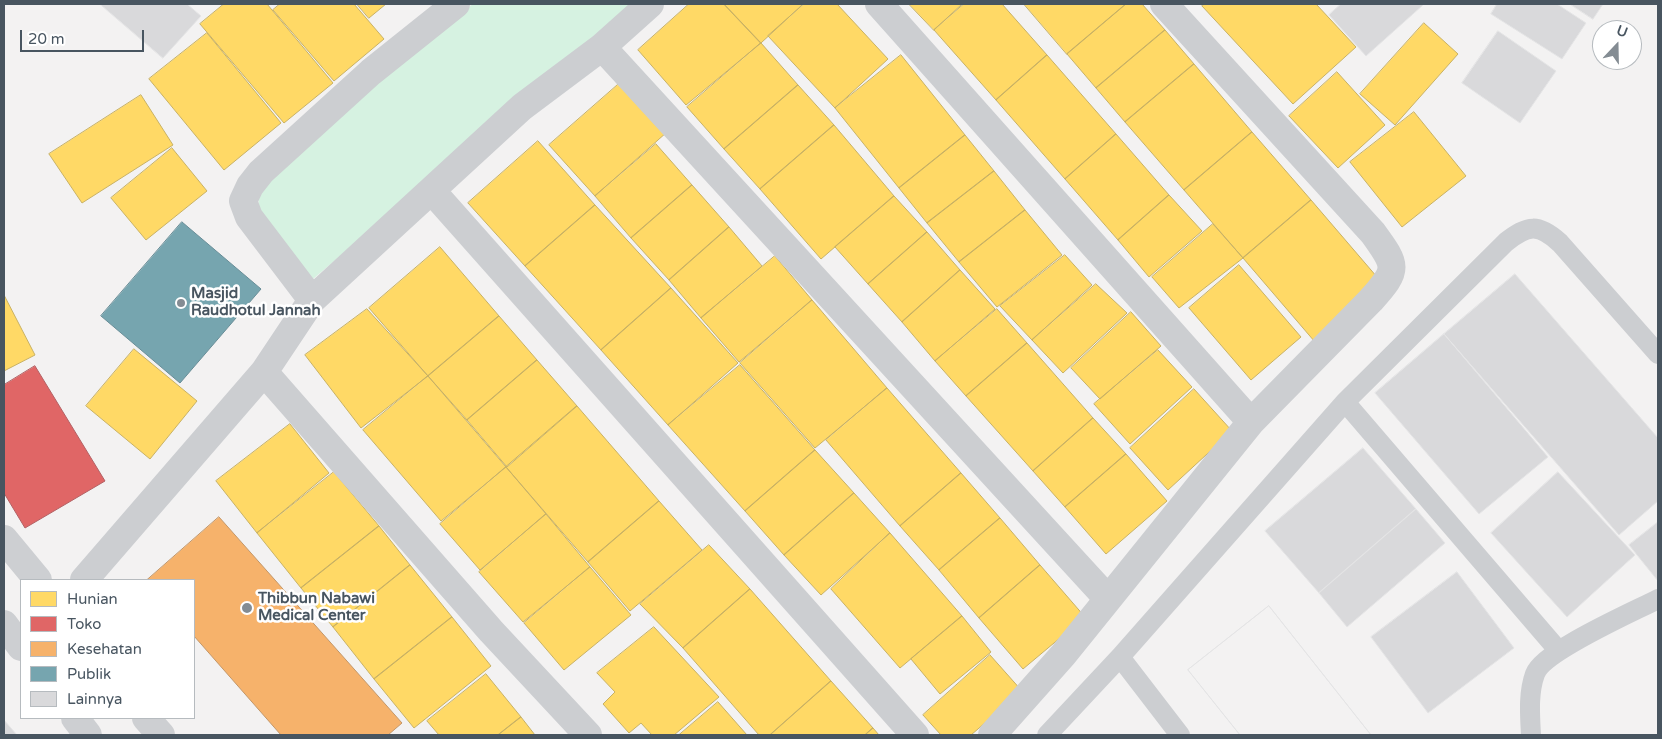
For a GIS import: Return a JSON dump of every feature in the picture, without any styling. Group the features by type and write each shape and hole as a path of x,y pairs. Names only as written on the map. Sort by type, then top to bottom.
{"main road":[{"path":"4,539 37,579"},
{"path":"76,719 88,735"},
{"path":"147,719 161,735"}],"street":[{"path":"312,300 249,218 243,201 250,186 261,172 371,72 456,4"},
{"path":"85,579 264,372 312,300 522,107 602,47 650,4"},
{"path":"879,4 1251,422"},
{"path":"992,735 1062,655 1251,422 1371,300 1389,278 1391,260 1373,234 1164,4"},
{"path":"602,47 1108,598"},
{"path":"432,191 915,735"},
{"path":"264,372 491,631 588,735"}],"lane":[{"path":"1046,735 1120,657 1345,402 1506,242 1517,234 1532,228 1549,233 1658,354"},
{"path":"1345,402 1558,650"},
{"path":"1531,735 1530,706 1535,674 1541,664 1558,650 1658,599"},
{"path":"1120,657 1180,735"}],"green space":[{"path":"473,4 636,4 313,279 258,215 259,192 399,60"}],"building: Hunian":[{"path":"224,4 267,4 333,83 284,123 200,24"},
{"path":"280,4 354,4 384,39 334,81 273,10"},
{"path":"357,4 386,4 369,18"},
{"path":"689,4 724,4 761,43 686,105 638,50"},
{"path":"724,4 803,4 761,43"},
{"path":"804,4 837,4 888,59 835,108 768,36"},
{"path":"909,4 962,4 934,30"},
{"path":"964,4 1002,4 1047,55 996,100 934,30"},
{"path":"1024,4 1126,4 1067,54"},
{"path":"1126,4 1142,4 1165,30 1096,88 1067,54"},
{"path":"1205,4 1316,4 1356,47 1293,104 1202,6"},
{"path":"1424,23 1458,54 1395,125 1360,94"},
{"path":"1165,30 1194,64 1125,122 1096,88"},
{"path":"207,33 281,123 224,170 149,79"},
{"path":"761,43 798,85 724,149 687,107"},
{"path":"901,55 965,135 899,188 835,108"},
{"path":"1047,55 1116,134 1065,179 996,100"},
{"path":"1194,64 1252,132 1184,190 1125,122"},
{"path":"1337,72 1385,125 1338,168 1289,116"},
{"path":"621,82 667,132 595,196 549,145"},
{"path":"798,85 834,125 760,189 724,149"},
{"path":"141,95 173,145 82,203 49,154"},
{"path":"1414,112 1466,176 1402,227 1350,162"},
{"path":"834,125 894,196 821,259 760,189"},
{"path":"1252,132 1311,200 1243,258 1184,190"},
{"path":"1116,134 1169,195 1118,240 1065,179"},
{"path":"965,135 994,171 927,223 899,188"},
{"path":"538,141 595,205 525,266 468,203"},
{"path":"656,144 692,185 631,238 595,196"},
{"path":"172,148 207,191 146,240 111,198"},
{"path":"994,171 1025,210 959,262 927,223"},
{"path":"692,185 729,227 669,280 631,238"},
{"path":"1169,195 1202,231 1149,277 1118,240"},
{"path":"894,196 927,232 868,284 835,247"},
{"path":"1311,200 1383,284 1315,342 1243,258"},
{"path":"595,205 671,288 601,350 525,266"},
{"path":"1025,210 1062,255 997,307 959,262"},
{"path":"1213,224 1243,258 1179,308 1152,277"},
{"path":"729,227 762,266 701,318 669,280"},
{"path":"927,232 960,270 902,322 868,284"},
{"path":"440,247 499,316 428,376 369,308"},
{"path":"1065,255 1092,285 1032,340 1000,306"},
{"path":"775,256 812,300 739,362 701,318"},
{"path":"1239,265 1301,337 1251,380 1189,308"},
{"path":"960,270 995,309 935,361 902,322"},
{"path":"1096,284 1127,313 1063,373 1032,340"},
{"path":"671,288 738,363 668,425 601,350"},
{"path":"4,295 35,355 4,371"},
{"path":"812,300 887,388 815,448 740,363"},
{"path":"367,309 428,376 361,428 305,355"},
{"path":"997,309 1027,343 966,396 935,361"},
{"path":"1131,312 1161,346 1100,399 1071,368"},
{"path":"499,316 537,360 467,420 428,376"},
{"path":"1027,343 1093,418 1033,471 966,396"},
{"path":"134,349 197,401 150,459 86,406"},
{"path":"1158,350 1192,387 1130,444 1094,404"},
{"path":"537,360 577,406 507,467 467,420"},
{"path":"740,365 815,450 745,511 668,425"},
{"path":"428,376 506,467 441,521 363,430"},
{"path":"887,388 961,473 900,526 826,440"},
{"path":"1194,389 1232,431 1168,490 1130,448"},
{"path":"577,406 659,501 588,562 506,467"},
{"path":"1093,418 1126,454 1065,507 1033,471"},
{"path":"290,424 329,473 257,533 216,481"},
{"path":"815,450 854,493 784,555 745,511"},
{"path":"1126,454 1167,501 1106,554 1065,507"},
{"path":"506,467 546,514 480,570 440,524"},
{"path":"334,472 379,526 301,588 257,533"},
{"path":"961,473 1000,518 939,570 900,526"},
{"path":"854,493 890,533 821,595 784,555"},
{"path":"659,501 702,550 630,611 588,562"},
{"path":"546,514 590,567 523,622 479,572"},
{"path":"1000,518 1040,565 979,618 939,570"},
{"path":"379,526 410,565 333,627 301,588"},
{"path":"890,533 962,616 900,668 831,589"},
{"path":"709,545 750,589 683,648 640,604"},
{"path":"410,565 452,617 374,679 333,627"},
{"path":"1040,565 1085,617 1023,669 979,618"},
{"path":"590,567 631,615 564,670 524,623"},
{"path":"750,589 831,681 770,735 759,735 683,648"},
{"path":"962,616 991,652 940,694 911,659"},
{"path":"452,617 491,666 414,728 374,679"},
{"path":"654,627 719,697 674,735 652,735 641,723 629,733 603,704 615,692 597,673"},
{"path":"990,655 1022,691 971,735 941,735 923,715"},
{"path":"486,674 521,717 498,735 439,735 427,721"},
{"path":"831,681 873,728 865,735 770,735"},
{"path":"718,702 747,735 679,735"},
{"path":"521,717 535,735 498,735"},
{"path":"873,728 879,735 865,735"}],"building: Toko":[{"path":"35,366 105,481 25,528 4,493 4,385"}],"building: Kesehatan":[{"name":"Thibbun Nabawi Medical Center","path":"219,517 402,723 388,735 281,735 195,637 195,579 148,579"}],"building: Publik":[{"name":"Masjid Raudhotul Jannah","path":"182,222 261,289 180,383 101,316"}],"building: Lainnya":[{"path":"100,4 187,4 201,16 163,58"},
{"path":"1341,4 1423,5 1366,56 1329,15"},
{"path":"1497,4 1557,4 1586,23 1562,59 1491,14"},
{"path":"1570,4 1603,4 1593,19"},
{"path":"1498,31 1556,71 1520,123 1462,83"},
{"path":"1515,274 1658,438 1658,501 1619,535 1444,334"},
{"path":"1444,334 1548,457 1479,514 1375,393"},
{"path":"1363,448 1416,509 1319,593 1265,531"},
{"path":"1558,472 1635,555 1567,617 1491,533"},
{"path":"1416,509 1445,543 1347,627 1319,593"},
{"path":"1658,522 1658,581 1629,545"},
{"path":"1457,572 1514,648 1428,713 1371,637"},
{"path":"1269,606 1371,735 1240,735 1188,670"},
{"path":"1269,606 1371,735 1240,735 1188,670"},
{"path":"4,720 17,735 4,735"}],"place":[{"name":"Masjid Raudhotul Jannah","path":"181,303"},
{"name":"Thibbun Nabawi Medical Center","path":"247,608"}]}
